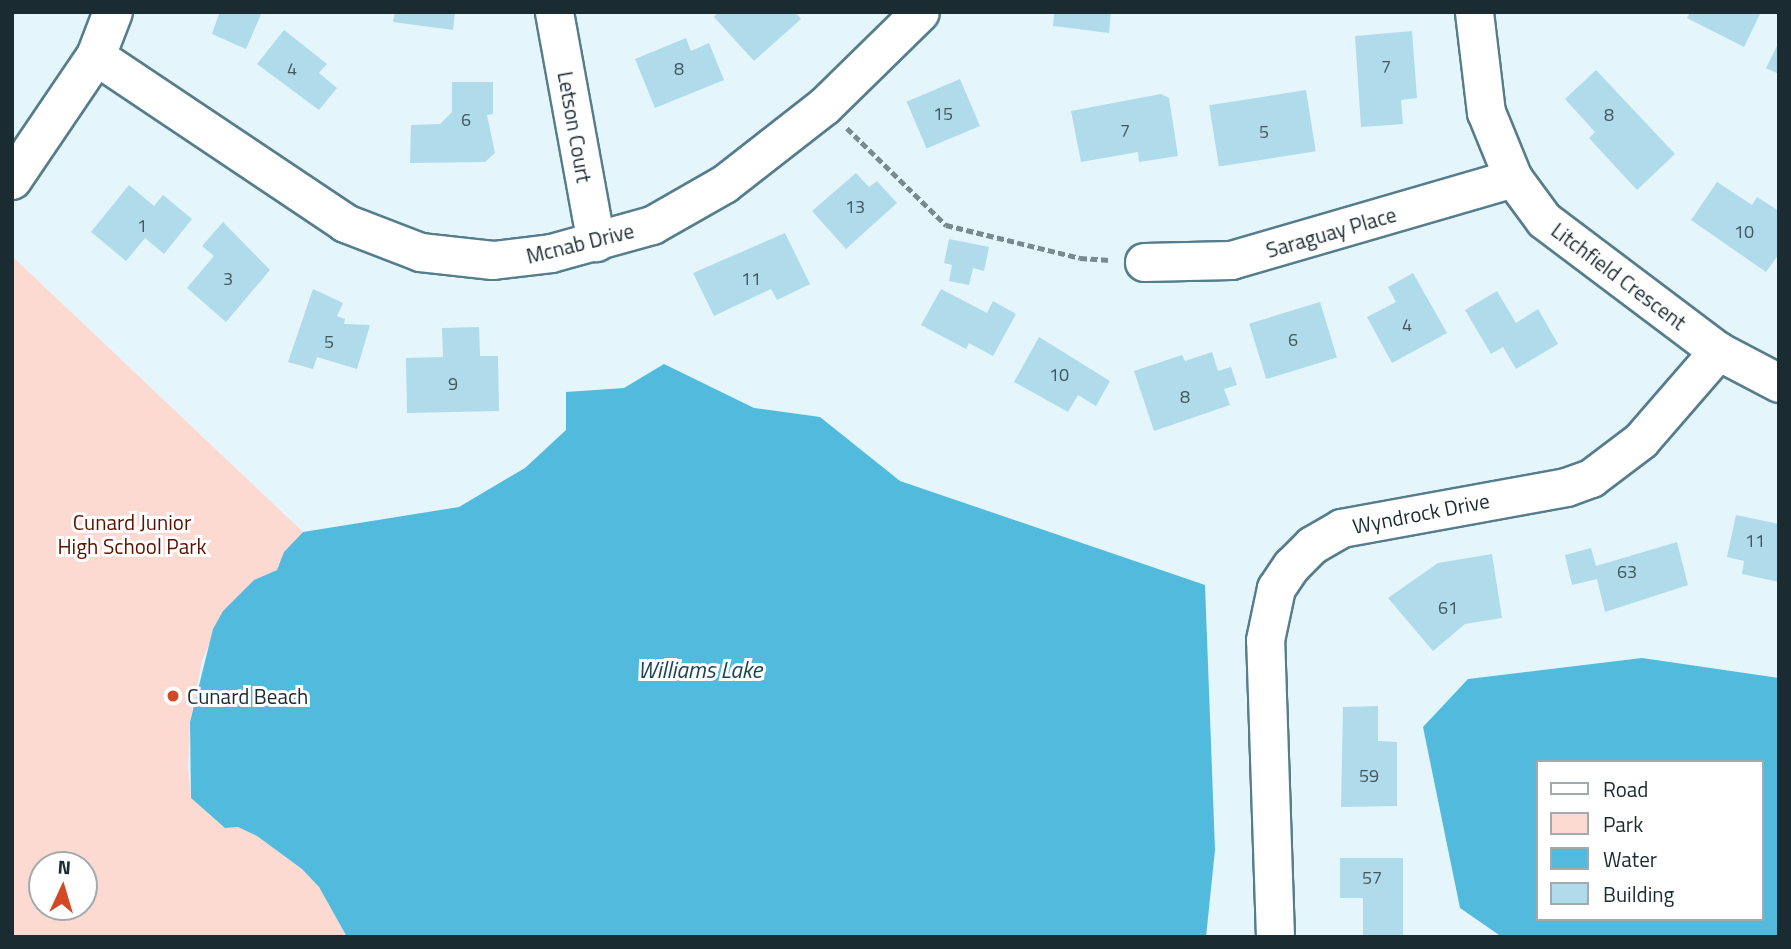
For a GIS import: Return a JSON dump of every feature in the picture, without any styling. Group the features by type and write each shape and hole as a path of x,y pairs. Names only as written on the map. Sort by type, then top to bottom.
{"main road":[{"path":"12,180 96,56 113,12"}],"street":[{"name":"Letson Court","path":"554,12 596,242"},
{"name":"Mcnab Drive","path":"96,56 345,223 391,244 449,258 493,260 596,242 652,225 724,184 824,106 920,12"},
{"name":"Litchfield Crescent","path":"1474,12 1486,112 1513,178 1544,220 1718,351 1779,383"},
{"name":"Saraguay Place","path":"1144,262 1231,260 1513,178"},
{"name":"Wyndrock Drive","path":"1275,937 1265,640 1276,588 1290,566 1312,545 1341,528 1566,486 1591,478 1641,440 1718,351"}],"path":[{"path":"824,106 946,225 1080,258 1144,262"}],"green space":[{"name":"Cunard Junior High School Park","path":"12,256 303,532 284,552 277,570 254,580 223,611 202,661 190,722 188,768 191,798 225,828 238,827 257,836 302,869 319,887 347,937 12,937"}],"water":[{"name":"Williams Lake","path":"664,364 754,408 820,417 900,481 1205,585 1215,850 1206,937 347,937 319,887 302,869 257,836 238,827 225,828 191,798 190,722 213,629 223,611 254,580 277,570 284,552 303,532 459,507 525,468 566,430 566,392 624,388"},
{"path":"1642,658 1779,678 1779,937 1502,937 1460,908 1423,727 1468,679"}],"building":[{"path":"214,12 262,12 246,49 212,34 219,14"},
{"path":"395,12 455,12 453,30 393,22"},
{"path":"718,12 795,12 801,19 754,61 714,17"},
{"path":"1054,12 1111,12 1109,33 1053,26"},
{"path":"1690,12 1761,12 1744,47 1687,18"},
{"path":"284,30 327,64 319,73 337,88 319,110 257,64"},
{"path":"1412,31 1417,98 1401,100 1403,124 1361,127 1355,36"},
{"path":"686,38 691,51 709,43 724,80 655,108 635,59"},
{"path":"1779,42 1779,74 1766,68"},
{"path":"1596,70 1675,154 1637,190 1589,138 1595,132 1565,99"},
{"path":"960,79 980,126 927,149 907,102"},
{"path":"452,82 493,82 493,114 487,115 495,153 485,162 410,163 411,125 440,124 452,112"},
{"path":"1306,90 1316,151 1219,167 1209,105"},
{"path":"1161,94 1169,98 1178,156 1139,162 1138,152 1081,162 1071,111"},
{"path":"856,173 869,187 877,181 897,203 846,249 812,211"},
{"path":"1717,182 1752,205 1757,197 1779,211 1779,254 1766,272 1691,220"},
{"path":"129,185 154,206 163,195 192,219 164,254 145,238 126,261 91,232"},
{"path":"223,222 270,270 226,322 187,288 214,256 202,246"},
{"path":"785,233 810,284 777,300 771,289 714,316 693,273"},
{"path":"949,239 989,247 984,271 973,268 969,285 949,281 952,265 944,263"},
{"path":"1413,273 1447,333 1392,363 1367,317 1396,302 1388,287"},
{"path":"313,289 343,303 337,316 345,319 344,324 370,325 357,369 317,357 313,369 288,362"},
{"path":"941,289 987,313 993,301 1016,314 993,356 969,343 966,349 921,325"},
{"path":"1497,291 1516,323 1538,309 1558,344 1516,369 1503,347 1491,354 1465,310"},
{"path":"1320,302 1337,357 1266,379 1249,324"},
{"path":"479,327 480,356 498,356 499,411 407,413 406,358 443,357 442,328"},
{"path":"1039,337 1110,381 1096,406 1078,395 1068,412 1014,382"},
{"path":"1212,352 1218,371 1231,367 1237,385 1224,389 1230,405 1154,431 1134,371 1182,355 1185,361"},
{"path":"1736,515 1779,524 1779,582 1742,574 1744,561 1727,557"},
{"path":"1677,542 1688,585 1605,612 1597,579 1572,585 1565,555 1591,548 1596,566"},
{"path":"1492,554 1502,618 1465,624 1433,651 1388,598 1438,563"},
{"path":"1378,706 1378,741 1397,742 1397,806 1341,807 1343,707"},
{"path":"1340,858 1403,858 1403,937 1363,937 1363,898 1340,898"}],"place":[{"name":"Cunard Beach","path":"173,696"}]}
